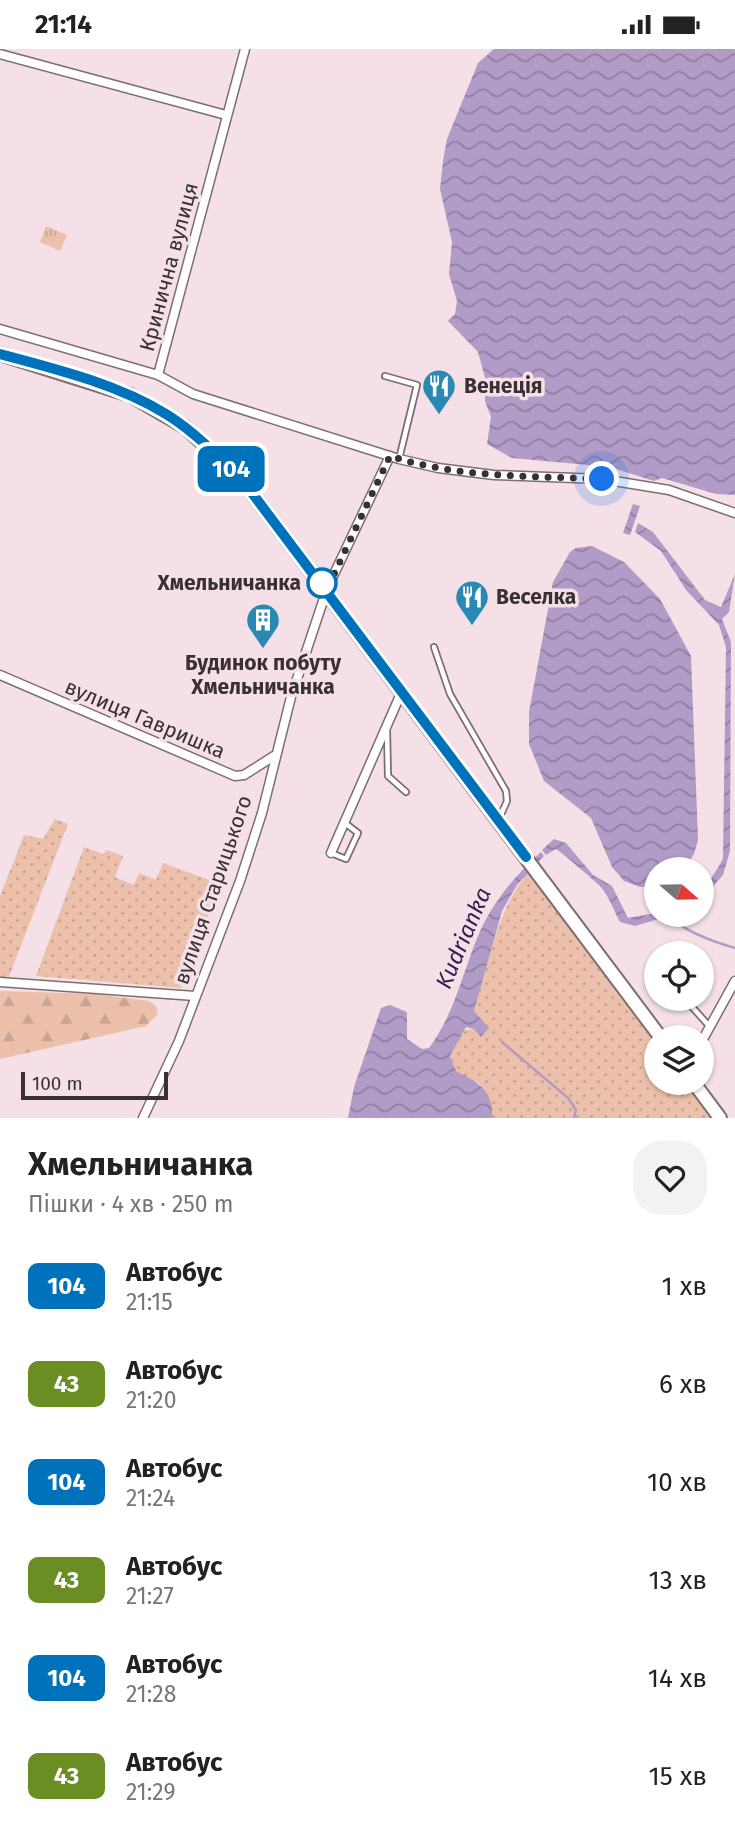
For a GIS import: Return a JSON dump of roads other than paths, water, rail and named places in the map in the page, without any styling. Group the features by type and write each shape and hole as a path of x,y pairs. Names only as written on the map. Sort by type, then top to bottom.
{"main road":[{"path":"0,354 130,395 175,421 205,444 243,481 327,589 651,1025"},
{"path":"703,1095 720,1118"}],"street":[{"name":"Кринична вулиця","path":"0,329 158,375 245,49"},
{"path":"0,54 226,115"},
{"path":"158,375 195,394 394,458 438,468 489,474 602,479 659,488 735,513"},
{"name":"вулиця Старицького","path":"143,1118 179,1041 240,881 262,813 274,756 327,589 394,458"},
{"name":"вулиця Гавришка","path":"0,675 235,776 244,775 274,756"},
{"path":"331,853 387,719 402,691"},
{"path":"712,1025 735,981"},
{"path":"0,982 195,996"}],"lane":[{"path":"384,376 416,385 394,458"},
{"path":"435,647 450,694 506,791 507,801 499,821"},
{"path":"387,719 388,776 406,792"},
{"path":"331,853 346,859 358,832 345,823"},
{"path":"695,1011 707,1025"}],"water":[{"path":"494,49 735,49 735,495 716,494 662,478 654,481 610,467 512,458 487,444 491,417 485,401 485,378 478,352 448,321 455,314 457,301 449,274 452,242 440,189 447,139 478,63"},
{"path":"633,504 640,506 630,535 623,533"},
{"path":"638,523 653,532 705,600 721,607 735,574 729,612 722,619 731,642 730,851 723,875 714,885 714,874 723,858 726,647 719,625 686,590 661,551 635,532"},
{"path":"592,546 624,562 660,599 691,656 698,840 692,857 644,857 644,887 624,881 612,867 591,818 544,781 529,744 529,712 553,582 570,552 576,548"},
{"path":"554,839 566,843 593,875 612,886 628,918 644,915 644,923 635,926 620,922 606,894 597,883 556,849 546,855 542,850"},
{"path":"541,852 544,856 517,885 502,911 474,1011 489,1028 481,1037 474,1029 466,1027 450,1056 456,1071 483,1088 490,1100 492,1118 348,1118 354,1087 381,1008 390,1005 407,1012 407,1039 422,1049 429,1048 453,1005 481,929 493,907 507,887"}],"waterway":[{"path":"685,927 735,948"},
{"path":"502,1042 568,1098 576,1110 574,1118"}],"place":[{"name":"Венеція","path":"439,416"},
{"name":"Хмельничанка","path":"322,583"},
{"name":"Веселка","path":"472,627"},
{"name":"Будинок побуту Хмельничанка","path":"263,650"}],"water label":[{"name":"Kudrianka","path":"463,938"}]}
